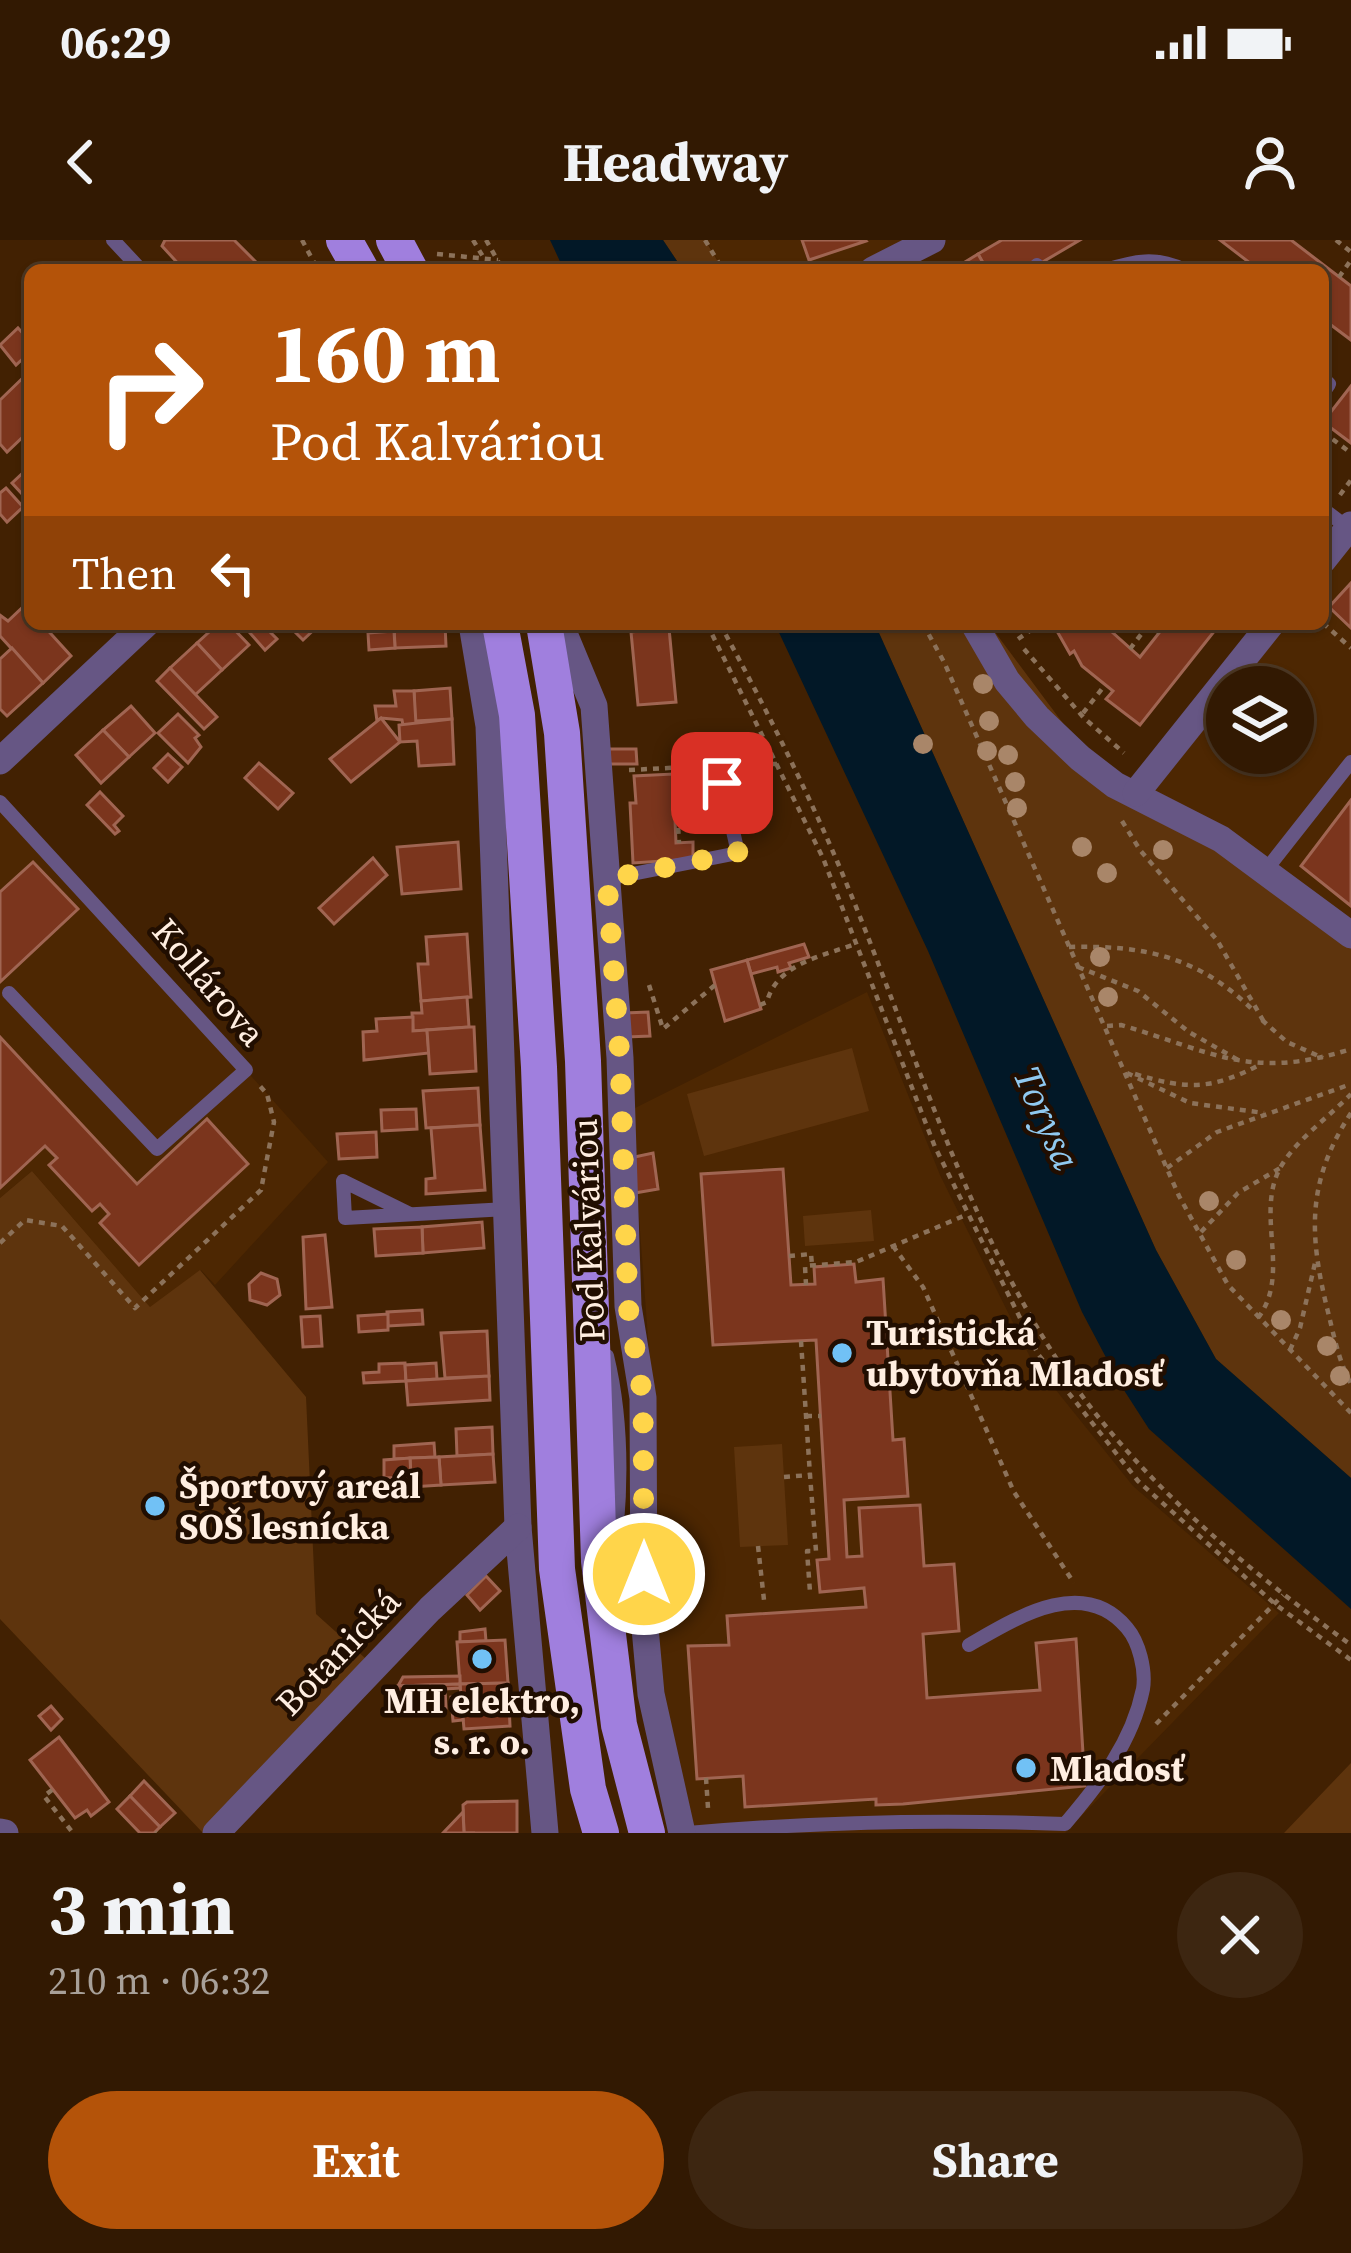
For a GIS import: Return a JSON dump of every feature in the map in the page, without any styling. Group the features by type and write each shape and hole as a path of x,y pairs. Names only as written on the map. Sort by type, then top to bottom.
{"main road":[{"path":"394,240 419,262"},
{"name":"Pod Kalváriou","path":"501,630 517,715 539,1067 557,1569 585,1767 601,1833"},
{"name":"Pod Kalváriou","path":"545,630 562,734 583,1061 599,1561 619,1725 647,1833"}],"street":[{"path":"885,264 932,240"},
{"path":"1329,552 1349,527"},
{"path":"0,760 140,630"},
{"path":"473,630 489,726 518,1527 545,1833"},
{"name":"Pod Kalváriou","path":"562,630 594,706 620,1058 628,1306 643,1398 644,1617 651,1694 685,1833"},
{"path":"977,630 1006,681 1080,758 1151,805 1220,839 1351,935"},
{"path":"1126,789 1266,630"},
{"name":"Botanická","path":"216,1833 430,1609 518,1527"}],"lane":[{"path":"113,240 135,264"},
{"path":"1125,264 1138,260 1169,264"},
{"path":"1266,870 1351,762"},
{"path":"607,879 738,853 722,783"},
{"name":"Kollárova","path":"0,802 246,1070 157,1149 8,993"},
{"path":"410,1214 343,1181 346,1218 507,1210"},
{"path":"969,1645 1004,1624 1050,1606 1088,1600"},
{"name":"Pod Kalváriou","path":"685,1833 886,1821 1065,1825 1112,1768 1144,1685 1131,1632 1105,1606 1088,1600"}],"path":[{"path":"473,240 488,264"},
{"path":"486,240 500,264"},
{"path":"1336,240 1351,256 1339,277"},
{"path":"419,262 498,260"},
{"path":"709,630 823,858 935,1148 1037,1354 1138,1481 1275,1604 1351,1660"},
{"path":"723,630 837,861 946,1141 1023,1302 1068,1376 1140,1468 1283,1595 1351,1645"},
{"path":"926,630 1167,1168 1228,1285 1351,1412"},
{"path":"1013,630 1035,665 1132,761"},
{"path":"1018,639 1031,630"},
{"path":"1130,650 1145,630"},
{"path":"1155,630 1159,633"},
{"path":"1081,715 1105,685"},
{"path":"736,765 777,764"},
{"path":"738,774 777,764"},
{"path":"599,771 716,766"},
{"path":"674,768 679,843"},
{"path":"1126,789 1115,802 1127,832 1217,940 1264,1022"},
{"path":"760,1005 767,1002 770,987 797,965 855,944"},
{"path":"1069,947 1110,948 1187,961 1233,992 1287,1042 1323,1058"},
{"path":"1077,967 1138,991 1189,1032 1243,1062"},
{"path":"649,985 663,1029 715,985"},
{"path":"1104,1026 1121,1025 1227,1061 1264,1064 1323,1058 1351,1049"},
{"path":"1124,1071 1200,1088 1264,1064"},
{"path":"0,1243 25,1220 62,1226 135,1308 261,1190 274,1122 267,1094 246,1070"},
{"path":"1124,1071 1190,1103 1269,1113"},
{"path":"1167,1168 1217,1132 1351,1084"},
{"path":"1200,1233 1238,1193 1280,1168 1351,1094"},
{"path":"1289,1352 1300,1328 1316,1258 1316,1191 1322,1167 1351,1113"},
{"path":"1258,1318 1273,1290 1272,1191 1280,1168"},
{"path":"806,1285 805,1266 856,1262 968,1214"},
{"path":"893,1246 923,1287 1014,1492 1062,1569 1088,1600"},
{"path":"789,1256 811,1254 812,1265"},
{"path":"1316,1258 1336,1345 1351,1384"},
{"path":"801,1341 816,1551 807,1551 810,1592"},
{"path":"806,1416 821,1416"},
{"path":"784,1478 810,1475"},
{"path":"758,1546 764,1600"},
{"path":"1112,1768 1283,1595"},
{"path":"706,1778 709,1819"},
{"path":"52,1790 44,1796 74,1833"}],"shaded area":[{"path":"663,240 705,240 719,264 679,264"},
{"path":"706,240 932,240 885,264 720,264"},
{"path":"1351,514 1351,935 1135,800 1206,706 1206,774 1314,774 1314,666 1236,666 1263,630 1329,630 1329,543"},
{"path":"878,630 993,630 1068,730 1135,800 1351,935 1351,1478 1216,1359 1156,1250"},
{"path":"0,795 328,1162 215,1285 201,1270 154,1312 32,1171 0,1198"},
{"path":"867,992 940,1175 1031,1359 1133,1486 1279,1613 1065,1833 682,1833 651,1694 656,1445 631,1110"},
{"path":"852,1048 869,1111 704,1156 687,1094"},
{"name":"Športový areál SOŠ lesnícka","path":"32,1171 150,1307 200,1270 306,1397 316,1614 365,1658 224,1833 203,1833 0,1619 0,1198"},
{"path":"871,1210 874,1241 805,1246 803,1216"},
{"path":"782,1444 788,1545 740,1547 734,1447"},
{"path":"1351,1763 1351,1833 1284,1833"}],"water":[{"path":"550,240 663,240 679,264 561,264"},
{"name":"Torysa","path":"778,630 878,630 1156,1250 1216,1359 1351,1478 1351,1609 1149,1429 1120,1384 1082,1312 928,951"}],"building":[{"path":"165,240 234,240 258,264 178,264 162,246"},
{"path":"802,240 865,240 866,241 809,260"},
{"path":"1002,240 1080,240 1039,264 984,264 978,254"},
{"path":"1220,240 1291,240 1322,264 1251,264"},
{"path":"978,254 984,264 962,264"},
{"path":"1329,269 1351,286 1351,340 1329,324"},
{"path":"18,328 24,334 24,358 16,365 0,345"},
{"path":"24,377 24,436 7,452 0,444 0,400"},
{"path":"1351,386 1351,443 1329,426 1329,414"},
{"path":"24,472 24,496 12,483"},
{"path":"6,488 23,507 7,522 0,514 0,493"},
{"path":"1351,583 1351,628 1329,607"},
{"path":"24,606 24,630 47,630 71,656 43,683 0,636 0,615 8,621"},
{"path":"211,630 235,630 249,645 222,670 197,643"},
{"path":"247,630 268,630 277,639 265,650"},
{"path":"293,630 314,630 303,640"},
{"path":"394,630 445,630 446,646 395,648"},
{"path":"669,630 676,702 638,705 631,632"},
{"path":"1056,630 1110,630 1140,657 1161,630 1215,630 1140,725 1106,699 1113,691 1082,666 1074,651 1070,654"},
{"path":"394,631 395,648 369,650 368,633"},
{"path":"197,643 222,670 195,695 170,668"},
{"path":"12,648 43,683 7,716 0,709 0,659"},
{"path":"170,668 217,717 204,729 157,681"},
{"path":"450,688 452,719 415,721 414,691"},
{"path":"394,691 414,691 416,724 377,721 375,706 396,706"},
{"path":"131,706 155,733 129,757 103,730"},
{"path":"178,714 199,735 195,738 201,747 188,763 158,733"},
{"path":"381,718 400,742 351,782 330,759"},
{"path":"452,719 454,764 419,766 417,741 400,742 399,725"},
{"path":"103,730 129,757 101,783 76,755"},
{"path":"609,749 636,749 637,764 609,764"},
{"path":"168,754 182,767 168,782 154,768"},
{"path":"259,763 293,793 278,809 245,778"},
{"path":"673,774 676,843 693,842 693,859 633,863 630,803 636,803 634,776"},
{"path":"100,792 123,816 114,825 119,831 115,834 87,805"},
{"path":"1351,800 1351,906 1301,866"},
{"path":"458,842 461,889 402,894 397,847"},
{"path":"373,858 387,875 334,924 319,908"},
{"path":"33,862 78,909 0,982 0,892"},
{"path":"467,934 471,997 421,1001 418,964 428,964 426,937"},
{"path":"804,944 809,957 789,963 791,968 751,974 747,960"},
{"path":"747,960 761,1009 725,1021 711,970"},
{"path":"467,997 469,1027 413,1031 412,1013 422,1013 421,1001"},
{"path":"648,1012 650,1036 627,1037 625,1013"},
{"path":"413,1017 413,1031 427,1030 429,1053 364,1060 363,1032 377,1031 376,1019"},
{"path":"474,1027 476,1071 430,1074 427,1030"},
{"path":"0,1037 137,1184 207,1119 248,1164 139,1265 100,1223 109,1214 100,1204 92,1211 49,1165 57,1158 45,1146 0,1188"},
{"path":"478,1088 480,1125 426,1128 423,1091"},
{"path":"416,1109 417,1129 382,1131 381,1110"},
{"path":"480,1125 485,1190 426,1194 426,1179 435,1178 431,1128"},
{"path":"376,1132 377,1157 339,1159 337,1134"},
{"path":"653,1153 658,1189 635,1193 630,1158"},
{"path":"783,1169 791,1285 815,1284 814,1267 854,1264 856,1282 883,1279 893,1440 904,1439 908,1496 844,1500 847,1557 862,1556 859,1508 920,1505 924,1566 954,1564 959,1631 923,1634 927,1698 1040,1690 1036,1643 1076,1639 1085,1786 903,1804 876,1805 876,1799 745,1807 743,1776 697,1779 688,1646 729,1645 727,1616 866,1607 864,1588 820,1592 817,1560 829,1559 816,1340 713,1345 701,1174"},
{"path":"482,1222 484,1248 423,1253 422,1227"},
{"path":"422,1227 423,1253 376,1256 374,1229"},
{"path":"325,1235 332,1307 306,1309 303,1237"},
{"path":"261,1273 277,1279 280,1295 267,1305 250,1300 249,1284"},
{"path":"422,1310 423,1324 388,1326 387,1312"},
{"path":"388,1314 388,1330 359,1332 358,1316"},
{"path":"320,1316 322,1346 303,1347 301,1317"},
{"path":"487,1331 489,1376 445,1378 441,1333"},
{"path":"405,1363 406,1381 364,1383 363,1373 379,1372 379,1364"},
{"path":"436,1363 437,1379 406,1381 405,1365"},
{"path":"489,1376 490,1400 408,1405 406,1381"},
{"path":"492,1427 493,1454 457,1456 456,1429"},
{"path":"434,1443 435,1457 394,1459 394,1446"},
{"path":"493,1454 495,1482 441,1485 439,1457"},
{"path":"439,1457 441,1485 411,1487 410,1458"},
{"path":"410,1458 411,1477 384,1478 384,1460"},
{"path":"486,1576 500,1591 480,1610 467,1595"},
{"path":"485,1629 486,1641 460,1642 460,1632"},
{"name":"MH elektro, s. r. o.","path":"505,1640 508,1683 460,1684 457,1642"},
{"path":"460,1676 460,1684 398,1686 403,1677"},
{"path":"508,1683 510,1726 464,1729 460,1684"},
{"path":"460,1684 460,1688 445,1689 446,1708 399,1711 398,1686"},
{"path":"461,1696 463,1720 453,1721 451,1697"},
{"path":"51,1706 62,1719 51,1730 39,1716"},
{"path":"59,1737 109,1802 91,1816 87,1810 75,1818 30,1760"},
{"path":"144,1781 175,1813 160,1827 130,1796"},
{"path":"130,1796 160,1827 154,1833 140,1833 117,1809"},
{"path":"517,1801 517,1833 464,1833 463,1805 467,1802"},
{"path":"463,1812 464,1833 443,1833"}],"place":[{"name":"Turistická ubytovňa Mladosť","path":"842,1353"},
{"name":"Športový areál SOŠ lesnícka","path":"155,1506"},
{"name":"MH elektro, s. r. o.","path":"482,1659"},
{"name":"Mladosť","path":"1026,1768"}],"route":[{"path":"644,1574 643,1398 628,1306 620,1058 607,879 738,853 722,783"}]}
